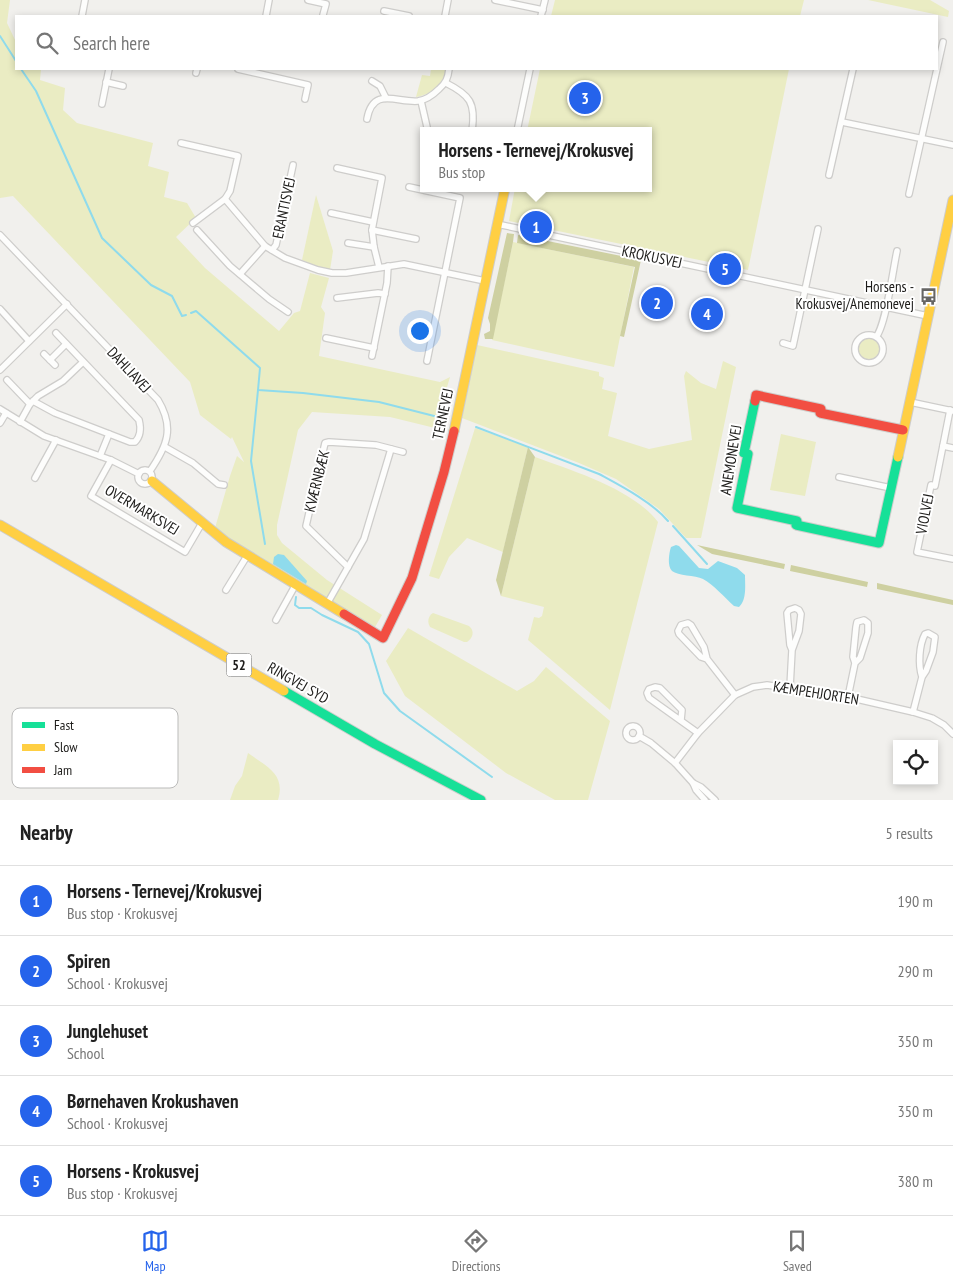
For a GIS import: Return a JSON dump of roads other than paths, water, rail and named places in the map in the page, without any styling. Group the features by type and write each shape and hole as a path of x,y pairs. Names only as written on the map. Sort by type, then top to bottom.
{"main road":[{"name":"TERNEVEJ","path":"382,638 412,578 444,472 504,192"},
{"name":"ANEMONEVEJ","path":"903,430 820,413 821,409 756,396 744,453 748,454 737,508 797,521 796,525 879,542 953,200"},
{"name":"OVERMARKSVEJ","path":"152,481 202,523 247,556 296,584 382,638"},
{"name":"RINGVEJ SYD","path":"0,525 375,744 481,800"}],"street":[{"path":"82,15 85,0"},
{"path":"266,15 269,0"},
{"path":"308,0 326,4 323,15"},
{"path":"445,15 448,0"},
{"path":"495,0 542,13 545,0"},
{"path":"384,11 391,14"},
{"path":"938,65 943,42"},
{"path":"102,104 109,70"},
{"path":"367,119 372,105 378,100 386,98 421,101 435,93 446,83 449,70"},
{"path":"518,127 530,70"},
{"path":"829,175 853,70"},
{"path":"909,194 937,70"},
{"path":"254,71 308,85 305,99"},
{"path":"372,81 380,86 386,98"},
{"path":"106,82 123,86"},
{"path":"446,83 461,90 471,103 474,118 473,127"},
{"path":"421,101 427,127"},
{"path":"842,122 953,145"},
{"path":"181,143 238,156 232,187 225,199 193,223"},
{"name":"ERANTISVEJ","path":"272,250 276,245 293,165"},
{"path":"337,168 382,178 372,230 379,267"},
{"path":"408,187 420,190"},
{"path":"427,361 460,198 432,192"},
{"name":"ERANTISVEJ","path":"225,199 265,246 285,258 304,266 332,273 360,272 379,267 404,264 485,281"},
{"path":"331,213 373,222"},
{"name":"KROKUSVEJ","path":"497,224 928,316"},
{"path":"782,343 793,346 818,229"},
{"path":"197,230 220,257 269,299 288,312"},
{"path":"372,230 416,239"},
{"name":"DAHLIAVEJ","path":"0,235 158,400 166,418 165,447 150,471"},
{"path":"348,243 374,247"},
{"name":"ERANTISVEJ","path":"240,274 265,246"},
{"path":"876,337 880,333 897,251"},
{"path":"372,356 389,272 388,266"},
{"path":"337,298 378,293 385,294"},
{"path":"0,370 67,304"},
{"path":"0,309 29,341"},
{"path":"7,380 32,403 109,434 135,442 139,435 138,420 56,333"},
{"path":"864,336 876,337 882,344 883,349 880,358 872,362 863,361 855,351 857,342 864,336"},
{"path":"326,338 374,348"},
{"path":"50,360 66,344"},
{"path":"44,354 55,365"},
{"path":"20,422 32,403 46,390 63,381 83,362"},
{"name":"VIOLVEJ","path":"910,402 952,410 935,486 930,485 917,552 953,559"},
{"name":"OVERMARKSVEJ","path":"0,423 3,411 56,440 111,460 139,474"},
{"path":"100,456 109,434"},
{"path":"35,478 56,440"},
{"name":"KVÆRNBÆK","path":"348,568 306,526 325,443 376,445 403,452"},
{"path":"943,446 953,448"},
{"path":"165,447 192,463 218,484 224,485"},
{"path":"327,604 364,539 391,449"},
{"name":"OVERMARKSVEJ","path":"111,460 91,496 185,552 202,523"},
{"path":"143,470 150,471 153,477 152,481 148,484 141,483 138,479 139,474 143,470"},
{"path":"839,477 891,488"},
{"path":"226,590 247,556"},
{"path":"276,620 296,584"},
{"path":"790,687 792,650 800,631 801,614 800,610 795,608 787,613 792,650"},
{"path":"848,697 855,663 853,657 857,622 864,620 868,623 868,633 860,658 855,663"},
{"path":"707,659 700,657 680,634 678,631 681,625 688,623 691,625 704,648 707,659 735,695"},
{"path":"914,712 922,676 926,671 936,642 936,637 928,633 925,634 922,640 920,669 922,676"},
{"name":"KÆMPEHJORTEN","path":"675,763 698,733 735,695 753,686 790,687 848,697 914,712 932,718 944,725 953,734"},
{"path":"680,720 682,710 660,688 654,687 649,689 649,698 698,733"},
{"path":"639,736 651,743 675,763 705,800"},
{"path":"693,783 701,787 715,800"}],"water":[{"path":"676,545 699,568 708,569 718,561 737,568 745,575 742,604 739,607 734,606 703,579 672,571 669,563 670,553 671,547"},
{"path":"278,554 284,555 307,581 306,584 273,564 274,557"}],"waterway":[{"path":"0,36 15,59"},
{"path":"22,70 36,91 102,238 151,285 172,296 182,316 186,315"},
{"path":"191,313 196,311 260,368 258,390 379,402 446,419"},
{"path":"258,390 251,461 265,544"},
{"path":"476,427 599,474 654,507 668,521"},
{"path":"673,526 707,564"},
{"path":"296,597 295,605 299,608 311,608 358,632 369,644 384,693 400,711 492,777"}],"place":[{"name":"Junglehuset","path":"585,98"},
{"name":"Horsens - Ternevej/Krokusvej","path":"536,227"},
{"name":"Horsens - Krokusvej","path":"725,269"},
{"name":"Horsens - Krokusvej/Anemonevej","path":"928,296"},
{"name":"Spiren","path":"657,303"},
{"name":"Børnehaven Krokushaven","path":"707,314"}]}
